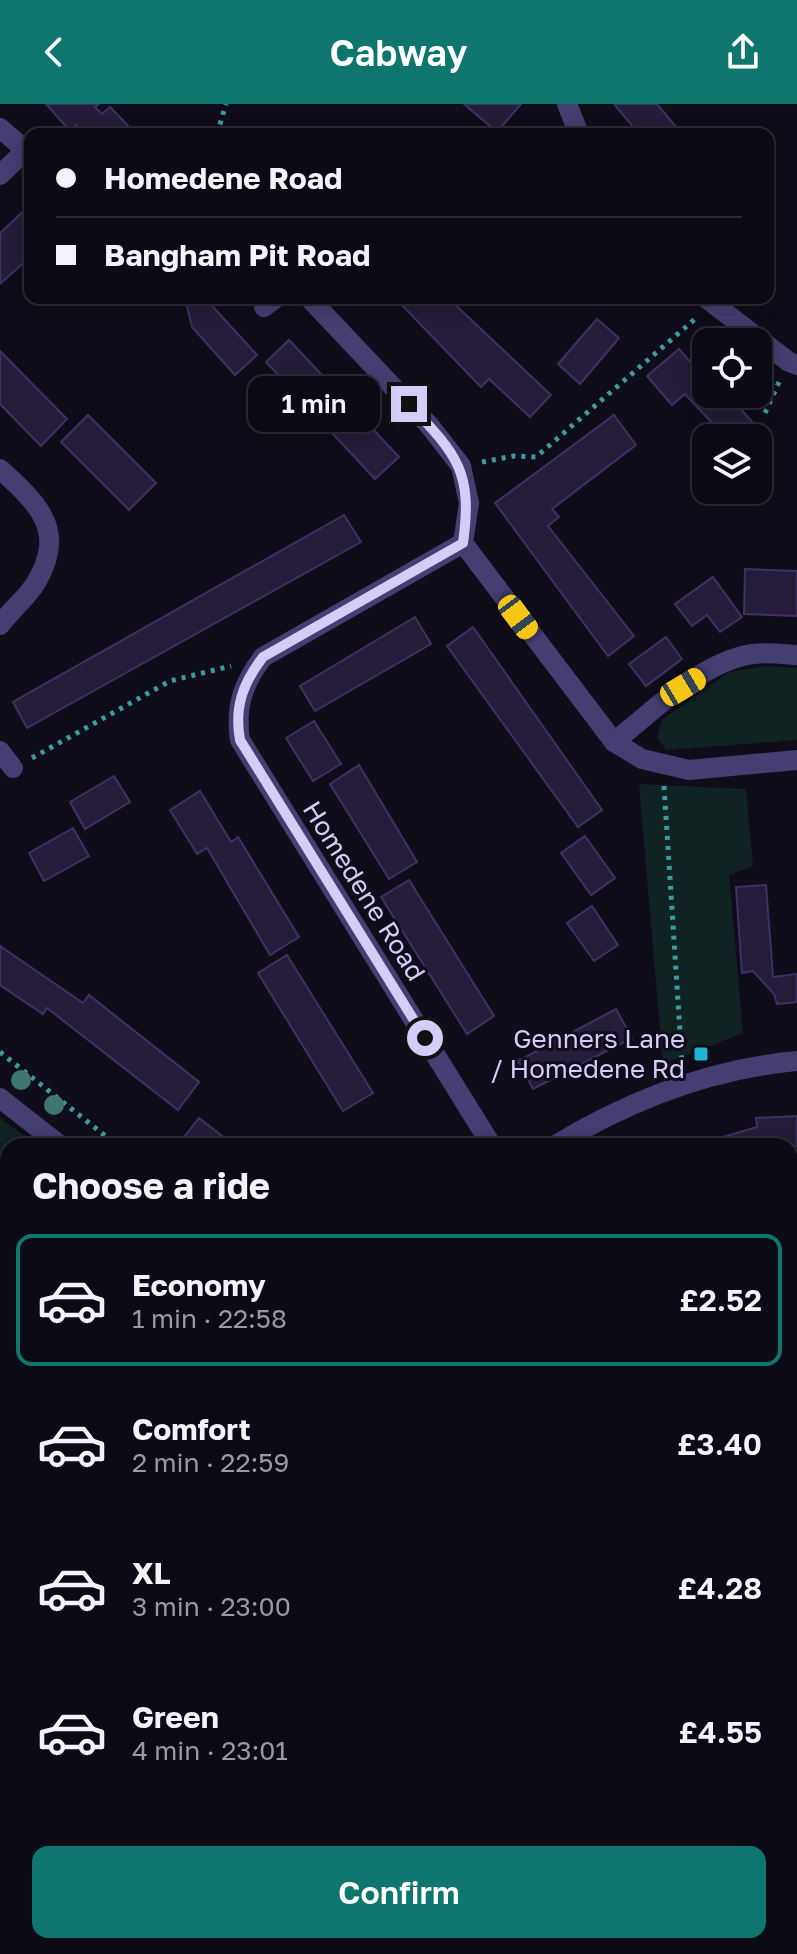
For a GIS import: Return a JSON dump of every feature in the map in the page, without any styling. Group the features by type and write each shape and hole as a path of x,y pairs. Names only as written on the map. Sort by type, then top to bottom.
{"street":[{"path":"567,104 577,128"},
{"path":"0,128 24,149"},
{"path":"0,175 24,155"},
{"path":"315,304 429,425 461,466 469,503 463,543 614,742 642,759 689,770 797,760"},
{"path":"713,304 793,363"},
{"path":"0,469 35,501 50,529 48,555 36,583 0,625"},
{"name":"Homedene Road","path":"463,543 263,657 246,679 236,719 240,740 487,1138"},
{"path":"614,742 683,687 723,664 763,653 797,655"},
{"path":"567,1138 597,1120 684,1083 797,1061"},
{"path":"0,1098 51,1138"}],"path":[{"path":"219,128 226,104"},
{"path":"461,466 514,456 536,457 706,304"},
{"path":"765,413 793,363"},
{"path":"50,748 170,681 263,657"},
{"path":"662,765 684,1083"},
{"path":"0,1052 108,1138"}],"shaded area":[{"path":"764,666 797,668 797,740 666,750 657,737 662,720 729,672"},
{"path":"639,784 746,789 753,866 729,875 743,1033 663,1064"},
{"path":"0,1118 27,1138 0,1138"}],"building":[{"path":"46,104 99,104 95,107 102,114 110,107 130,128 78,128 76,125 67,128"},
{"path":"464,104 521,104 500,128 492,128"},
{"path":"614,104 657,104 677,128 634,128"},
{"path":"24,211 24,262 0,284 0,233"},
{"path":"186,304 210,304 257,355 235,375 192,327"},
{"path":"401,304 454,304 551,395 530,417 489,379 481,387"},
{"path":"597,319 619,338 580,384 558,364"},
{"path":"289,340 399,457 375,479 266,362"},
{"path":"679,349 692,364 692,402 685,394 672,405 647,376"},
{"path":"0,351 67,419 41,446 0,404"},
{"path":"698,408 740,408 754,424 713,424"},
{"path":"88,415 156,483 129,510 61,442"},
{"path":"614,415 636,445 552,509 559,517 548,526 634,636 608,656 495,503"},
{"path":"344,515 361,542 27,728 13,702"},
{"path":"745,569 797,571 797,616 744,614"},
{"path":"713,577 742,617 720,632 707,615 692,626 675,604"},
{"path":"415,617 431,644 315,711 300,686"},
{"path":"473,627 602,810 578,827 447,646"},
{"path":"666,637 682,659 646,686 629,664"},
{"path":"314,721 341,764 313,781 286,738"},
{"path":"359,765 417,862 389,879 330,784"},
{"path":"114,776 130,802 85,829 70,802"},
{"path":"200,791 231,842 238,837 299,937 270,955 207,848 197,854 170,810"},
{"path":"73,828 89,856 44,881 29,853"},
{"path":"585,836 615,878 591,895 561,853"},
{"path":"409,880 494,1016 467,1034 381,897"},
{"path":"766,885 773,977 797,974 797,1002 777,1004 774,994 753,971 742,973 736,887"},
{"path":"592,906 618,945 594,961 567,923"},
{"path":"0,946 83,1003 89,995 199,1082 178,1110 47,1008 43,1014 0,985"},
{"path":"287,955 373,1093 343,1111 258,973"},
{"path":"616,1009 632,1038 533,1089 518,1061"},
{"path":"797,1116 797,1138 720,1138 757,1127 756,1118"},
{"path":"199,1118 225,1138 183,1138"}],"place":[{"name":"Genners Lane / Homedene Rd","path":"701,1054"}],"route":[{"path":"409,404 461,466 469,503 463,543 263,657 246,679 236,719 240,740 425,1038"}]}
